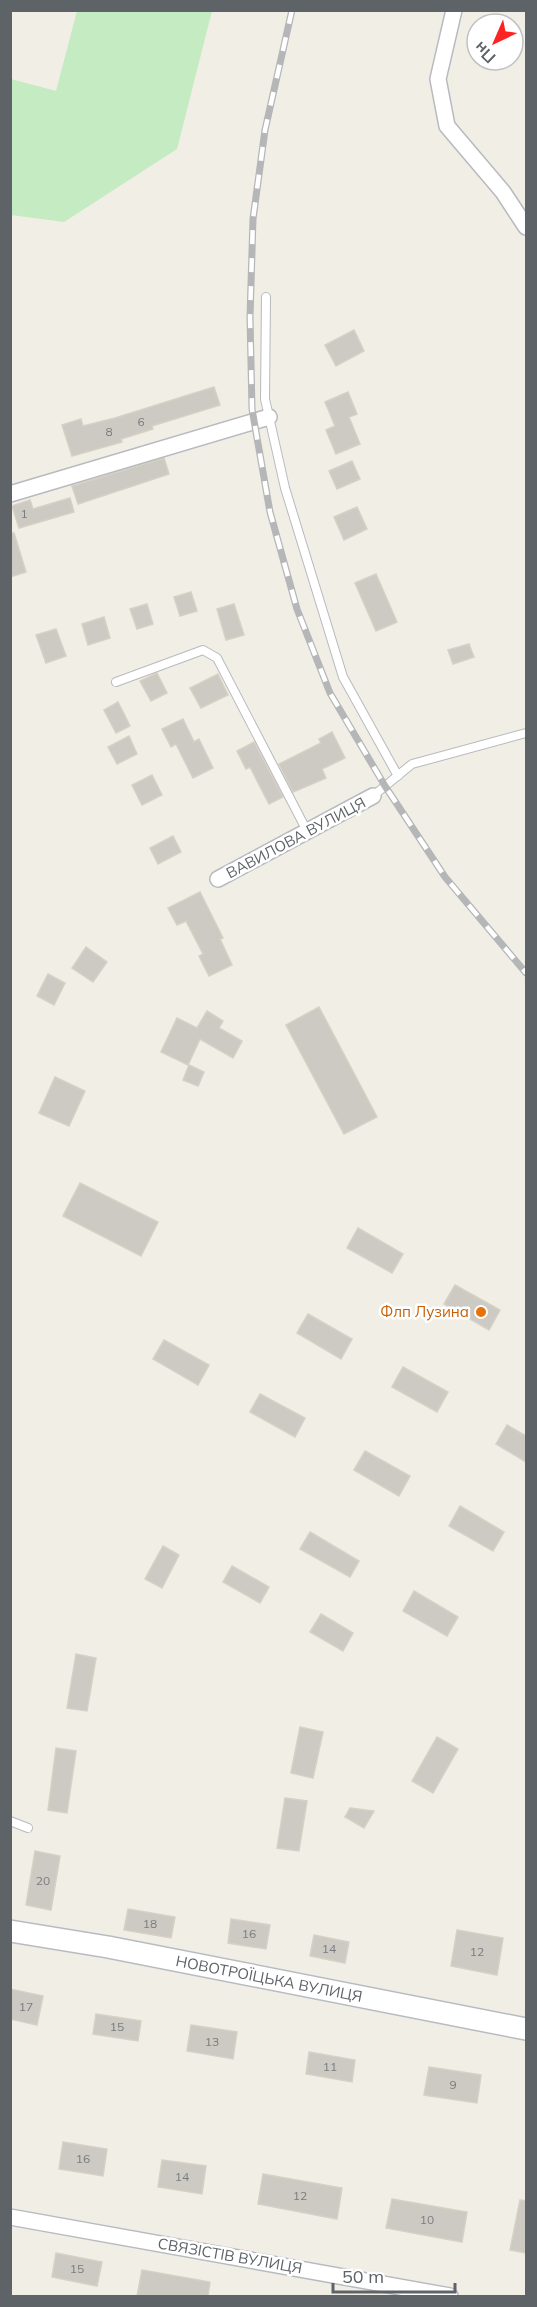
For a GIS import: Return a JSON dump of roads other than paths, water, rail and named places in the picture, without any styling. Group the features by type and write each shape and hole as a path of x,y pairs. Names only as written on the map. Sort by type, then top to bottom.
{"main road":[{"name":"НОВОТРОЇЦЬКА ВУЛИЦЯ","path":"10,1931 108,1947 526,2029"}],"street":[{"path":"454,10 438,79 447,126 503,192 526,227"},
{"path":"10,494 269,417"},
{"name":"ВАВИЛОВА ВУЛИЦЯ","path":"218,879 374,796"},
{"name":"СВЯЗІСТІВ ВУЛИЦЯ","path":"10,2217 450,2296"}],"lane":[{"path":"266,297 265,399 285,488 343,677 398,776"},
{"path":"116,682 203,650 217,658 308,831"},
{"path":"374,796 412,764 526,733"},
{"path":"10,1821 28,1828"}],"railway":[{"path":"292,10 265,130 253,219 250,317 252,409 270,512 297,609 330,693 385,786 445,877 526,973"}],"place":[{"name":"Флп Лузина","path":"481,1312"}]}
